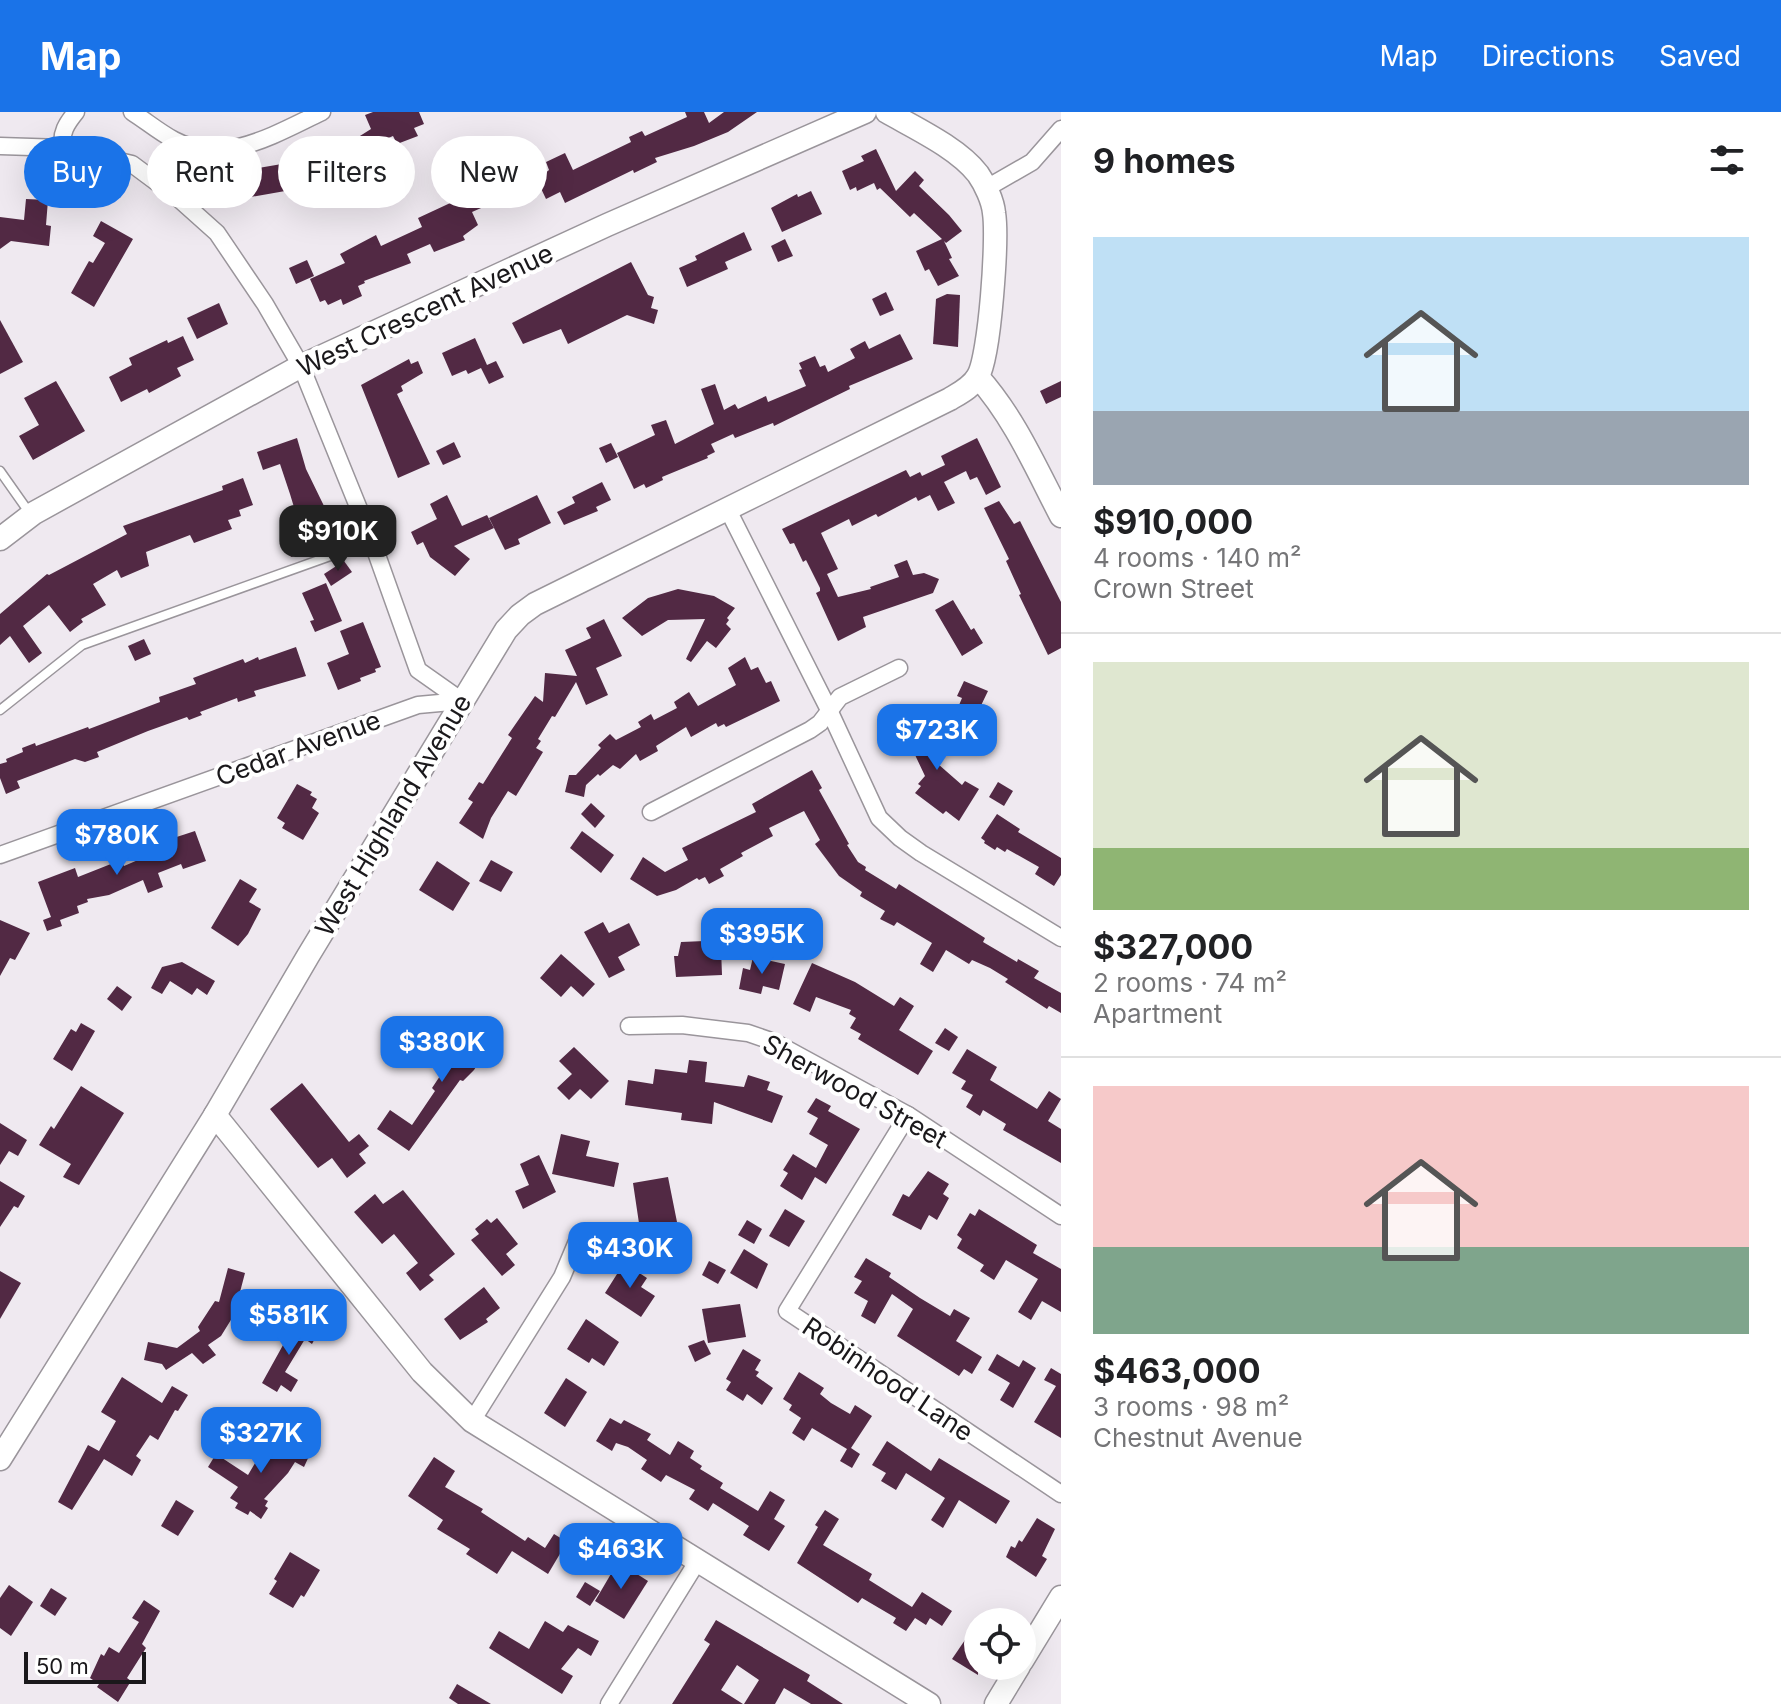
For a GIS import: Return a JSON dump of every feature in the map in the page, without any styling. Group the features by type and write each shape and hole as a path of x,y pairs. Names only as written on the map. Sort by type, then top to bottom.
{"street":[{"path":"62,136 76,112"},
{"path":"132,112 176,141 200,149 226,150 259,140 322,112"},
{"name":"West Crescent Avenue","path":"0,539 31,516 301,366 607,225 865,112"},
{"path":"887,112 946,147 977,173 985,189 994,210 996,235 985,358 978,377 993,393 1017,430 1061,516"},
{"path":"985,189 1032,162 1061,129"},
{"path":"0,146 24,147"},
{"path":"131,164 217,233 257,292 301,366 372,541 418,670 462,701"},
{"name":"West Highland Avenue","path":"0,1459 215,1115 506,630 535,604 950,399 968,388 978,377"},
{"path":"727,508 829,710 879,818 921,853 1061,938"},
{"path":"651,812 810,730 820,723 840,697 899,668"},
{"name":"Cedar Avenue","path":"0,855 418,705 462,701"},
{"name":"Sherwood Street","path":"629,1026 682,1025 748,1033 774,1042 908,1115 1061,1216"},
{"path":"215,1115 416,1365 472,1421 929,1704"},
{"name":"Robinhood Lane","path":"908,1115 787,1311 1061,1494"},
{"path":"472,1421 562,1277 578,1239"},
{"path":"609,1704 697,1562"},
{"path":"1036,1638 1061,1597"},
{"path":"996,1704 1010,1680"}],"lane":[{"path":"0,471 31,516"},
{"path":"0,710 82,645 372,541"}],"building":[{"path":"373,112 419,112 424,124 414,128 418,136 415,137 360,136 371,129 365,115"},
{"path":"685,112 704,112 709,123 724,112 757,112 728,132 655,158 657,162 634,173 633,170 565,203 560,192 547,198 547,162 565,153 573,170 631,142 629,137 642,131 645,136 687,117"},
{"path":"876,149 896,191 915,171 924,180 919,186 962,231 946,243 944,241 952,258 949,259 959,276 938,286 929,269 925,271 916,251 942,239 914,213 910,217 880,188 877,190 874,183 857,191 856,187 850,190 842,171 864,161 861,156"},
{"path":"278,165 278,192 262,195 262,167"},
{"path":"811,191 822,214 782,232 771,208 797,194 798,197"},
{"path":"25,208 47,208 46,225 51,226 49,246 11,241 0,249 0,217 24,220"},
{"path":"440,208 481,208 472,212 478,225 463,236 465,240 434,252 430,244 407,254 411,263 364,281 358,286 362,296 343,305 341,299 328,305 325,300 320,302 310,279 345,263 340,254 376,235 381,246 422,227 418,218"},
{"path":"101,221 133,239 94,307 71,293 89,261 93,263 105,243 93,236"},
{"path":"744,232 752,250 725,262 728,269 687,287 679,268 697,260 695,256"},
{"path":"785,239 793,256 778,262 771,246"},
{"path":"307,260 314,276 296,284 289,268"},
{"path":"631,262 648,295 654,297 651,308 658,310 654,324 627,315 568,344 561,329 523,344 512,323"},
{"path":"886,292 894,310 880,316 872,299"},
{"path":"947,294 960,295 958,347 933,344 936,299"},
{"path":"219,303 228,324 197,339 187,318"},
{"path":"0,320 23,362 0,374"},
{"path":"900,334 913,359 849,386 850,389 774,426 773,423 735,438 733,434 711,444 715,452 708,458 662,477 663,480 646,488 644,484 634,489 617,453 655,435 651,425 666,420 675,444 714,424 701,389 715,384 724,410 735,404 738,409 766,396 768,402 806,386 799,363 815,356 820,367 825,365 828,372 855,358 850,349 865,341 869,349"},
{"path":"183,336 194,360 177,368 181,376 149,393 147,389 121,402 109,377 132,365 129,358"},
{"path":"475,338 487,365 496,361 504,377 489,384 481,368 452,376 442,353"},
{"path":"409,359 411,364 418,361 423,373 401,386 403,391 397,394 430,464 398,478 361,385"},
{"path":"56,381 85,431 33,460 19,436 39,425 24,398"},
{"path":"1061,381 1061,397 1046,404 1040,391"},
{"path":"297,438 306,469 324,506 321,507 328,526 319,529 325,545 291,557 282,534 300,527 290,494 280,464 263,470 257,452"},
{"path":"977,438 1001,487 986,495 977,477 970,480 966,471 944,482 955,503 938,511 930,495 918,501 916,497 878,517 876,514 852,526 849,519 821,533 838,569 827,574 838,597 871,589 899,577 894,565 907,560 913,575 924,573 939,579 933,593 863,617 866,627 838,641 816,593 820,588 806,560 803,562 794,543 790,544 782,529 906,470 910,477 920,472 922,476 945,465 941,456"},
{"path":"454,442 461,457 443,465 436,451"},
{"path":"611,443 618,457 606,463 599,448"},
{"path":"243,478 253,505 239,510 241,516 228,520 232,529 194,543 190,535 146,552 149,566 121,578 117,570 93,584 106,605 81,619 83,622 70,632 49,605 23,626 42,653 29,663 10,636 0,645 0,614 47,574 127,534 123,526 223,490 222,486"},
{"path":"602,482 611,500 596,507 598,511 564,525 557,512 575,503 572,497"},
{"path":"447,495 462,526 487,515 494,528 454,546 470,559 455,576 430,557 423,542 417,545 411,532 437,519 430,504"},
{"path":"537,495 551,523 518,539 520,544 505,550 489,518"},
{"path":"999,501 1014,524 1020,521 1061,602 1061,648 1048,655 1019,595 1006,561 1009,559 984,508"},
{"path":"344,561 352,572 331,586 324,574"},
{"path":"326,583 342,621 315,632 310,621 314,620 302,593"},
{"path":"678,589 714,596 735,608 727,618 726,624 731,629 716,648 707,641 691,662 686,659 705,619 668,620 642,636 622,618 648,598"},
{"path":"953,600 971,630 974,628 983,643 962,656 935,610"},
{"path":"604,619 622,656 596,668 608,695 586,705 576,682 538,739 541,741 536,748 543,752 516,796 508,791 491,818 483,839 459,823 473,802 468,799 479,782 483,784 512,738 508,735 535,696 543,702 545,673 577,676 565,650 591,638 586,628"},
{"path":"363,622 381,667 360,678 361,681 338,690 327,663 349,654 340,631"},
{"path":"144,639 151,654 135,661 128,646"},
{"path":"296,647 306,676 254,691 256,696 238,702 237,698 200,712 202,715 189,720 187,717 148,731 97,752 99,757 85,762 75,759 17,781 20,788 6,794 0,778 0,764 23,752 22,748 89,729 160,702 159,697 196,684 193,678 243,659 245,663 258,657 259,660"},
{"path":"745,657 751,670 758,667 766,683 771,681 780,701 726,727 724,724 718,727 716,723 691,737 686,727 656,746 658,751 640,761 636,754 620,769 613,765 600,776 598,774 586,785 584,797 565,792 569,775 576,775 610,734 616,740 641,727 638,722 651,714 654,720 677,708 674,702 689,692 698,706 736,685 728,668"},
{"path":"964,681 988,691 975,718 957,710 962,698 957,696"},
{"path":"927,709 939,718 923,744 930,757 962,785 965,781 979,789 959,821 946,811 943,814 915,793 925,776 899,721 908,716 914,726"},
{"path":"812,770 847,845 858,862 866,867 865,870 896,889 899,884 985,938 983,942 1039,971 1034,978 1061,993 1061,1013 1049,1006 1047,1009 1005,982 1008,979 990,968 972,960 969,964 946,950 933,972 920,964 932,943 897,922 894,926 880,919 885,911 860,896 862,892 839,876 815,844 820,840 804,811 769,828 773,836 741,853 743,856 720,869 724,876 709,884 705,877 697,878 657,896 630,879 643,857 665,872 688,860 682,848 756,812 752,804"},
{"path":"998,782 1013,791 1004,806 989,797"},
{"path":"297,784 312,792 310,795 317,799 312,808 319,813 303,840 282,828 285,823 277,818"},
{"path":"591,803 605,816 595,828 581,814"},
{"path":"997,814 1020,829 1018,832 1061,858 1061,875 1054,886 1035,874 1039,867 1007,849 1005,852 997,847 995,850 984,843 981,838"},
{"path":"195,831 206,861 183,869 181,864 158,873 163,887 148,893 143,880 109,895 87,899 88,902 77,906 79,913 60,920 62,926 47,931 43,920 51,917 38,882 75,868 78,877 121,860 124,866 152,854 149,846"},
{"path":"582,831 614,855 601,873 570,848"},
{"path":"491,860 513,872 501,892 479,881"},
{"path":"437,861 470,883 453,911 419,890"},
{"path":"240,879 257,889 249,902 261,909 238,946 211,928"},
{"path":"0,920 30,933 15,960 10,958 0,976"},
{"path":"603,922 609,933 629,923 640,945 618,957 625,970 609,978 584,932"},
{"path":"705,941 706,949 721,948 722,975 676,977 674,956 678,956 681,942"},
{"path":"561,954 595,984 583,997 571,986 561,997 540,978"},
{"path":"753,957 785,964 779,990 763,986 761,994 739,989 743,968 750,970"},
{"path":"182,962 215,981 207,995 197,988 192,995 170,981 162,994 151,988 162,967"},
{"path":"812,963 855,982 894,1006 900,997 914,1006 899,1030 933,1051 918,1075 858,1039 861,1034 850,1028 856,1018 849,1014 851,1010 816,997 810,1012 793,1004"},
{"path":"117,986 132,997 122,1011 107,999"},
{"path":"482,1021 498,1032 474,1070 463,1081 460,1080 409,1151 377,1129 390,1110 412,1125 435,1091 432,1088 446,1067 441,1064 468,1025 476,1030"},
{"path":"81,1023 95,1031 72,1071 53,1059 71,1029 76,1032"},
{"path":"945,1028 958,1037 949,1051 935,1043"},
{"path":"574,1047 609,1081 591,1099 580,1089 569,1100 557,1088 572,1074 559,1061"},
{"path":"967,1049 997,1067 990,1080 1037,1109 1049,1091 1061,1099 1048,1121 1061,1129 1061,1163 1003,1130 1006,1124 983,1110 980,1116 966,1107 973,1095 961,1089 966,1081 952,1073"},
{"path":"689,1060 707,1062 705,1082 744,1087 748,1075 770,1082 767,1090 783,1096 772,1123 714,1102 712,1124 681,1120 682,1113 625,1105 628,1080 653,1084 655,1069 687,1073"},
{"path":"302,1083 349,1142 359,1134 369,1146 359,1154 366,1163 347,1178 332,1158 318,1168 270,1109"},
{"path":"81,1086 124,1113 79,1185 63,1177 71,1164 39,1145 51,1126 54,1129"},
{"path":"816,1098 831,1106 828,1111 860,1129 826,1184 815,1177 802,1200 780,1186 788,1173 783,1170 793,1154 816,1168 828,1145 809,1134 818,1118 807,1112"},
{"path":"0,1123 27,1140 18,1156 9,1151 0,1165"},
{"path":"561,1134 590,1141 586,1156 619,1163 614,1187 552,1174"},
{"path":"539,1155 556,1192 523,1209 515,1191 529,1185 520,1164"},
{"path":"928,1171 949,1184 943,1194 949,1198 937,1220 929,1215 921,1230 892,1215 903,1194 909,1197"},
{"path":"668,1177 677,1222 664,1224 668,1241 649,1245 646,1229 640,1230 633,1183"},
{"path":"0,1181 25,1196 0,1227"},
{"path":"403,1190 455,1254 429,1275 434,1280 420,1291 406,1273 418,1263 394,1234 382,1244 354,1212 375,1194 383,1204"},
{"path":"785,1209 805,1221 789,1247 769,1236"},
{"path":"979,1209 1037,1245 1033,1253 1061,1269 1061,1312 1042,1301 1031,1320 1018,1312 1038,1279 1006,1260 994,1280 980,1271 984,1265 957,1248 962,1239 957,1235 970,1213 975,1216"},
{"path":"497,1218 518,1244 506,1254 515,1265 502,1276 471,1240 479,1234 475,1229 487,1219 491,1223"},
{"path":"747,1220 762,1229 754,1244 738,1235"},
{"path":"744,1249 768,1264 757,1289 730,1273"},
{"path":"866,1258 891,1273 889,1277 950,1316 954,1309 970,1318 956,1341 982,1357 972,1374 964,1369 959,1376 897,1336 913,1309 892,1294 875,1324 861,1316 868,1301 854,1293 862,1281 854,1277"},
{"path":"709,1261 726,1270 718,1284 702,1275"},
{"path":"624,1263 647,1278 641,1287 655,1296 641,1317 605,1293"},
{"path":"228,1268 245,1273 234,1315 221,1336 208,1345 216,1355 203,1364 192,1353 166,1370 162,1364 144,1360 148,1342 177,1348 200,1331 198,1327 215,1301 219,1302"},
{"path":"0,1271 21,1283 0,1319"},
{"path":"484,1287 500,1308 486,1319 488,1322 460,1340 444,1319"},
{"path":"740,1304 746,1337 708,1343 702,1309"},
{"path":"298,1318 319,1331 312,1344 305,1339 285,1372 298,1380 291,1392 281,1385 277,1392 262,1383"},
{"path":"586,1319 619,1342 604,1366 592,1358 589,1363 567,1349"},
{"path":"704,1340 711,1354 695,1362 688,1346"},
{"path":"743,1349 761,1360 755,1370 759,1372 756,1376 773,1388 762,1405 747,1394 743,1401 726,1390 731,1382 726,1379"},
{"path":"997,1354 1019,1367 1023,1360 1036,1368 1013,1408 1000,1400 1010,1383 988,1370"},
{"path":"1051,1368 1061,1374 1061,1438 1034,1422 1056,1386 1044,1380"},
{"path":"799,1372 824,1388 820,1394 831,1403 850,1414 855,1405 872,1416 851,1448 860,1454 852,1468 840,1461 847,1449 812,1428 804,1441 792,1433 801,1418 789,1410 792,1405 783,1399"},
{"path":"122,1377 162,1403 172,1386 188,1395 178,1411 175,1410 158,1440 150,1435 136,1456 141,1460 132,1476 104,1459 72,1510 58,1502 88,1445 99,1451 116,1421 101,1412"},
{"path":"566,1378 587,1392 565,1427 544,1413"},
{"path":"610,1418 621,1424 624,1420 651,1434 647,1440 670,1455 678,1441 694,1451 690,1458 702,1466 700,1469 723,1483 720,1488 758,1511 770,1491 785,1500 774,1519 785,1526 769,1551 743,1535 749,1526 713,1503 708,1511 689,1499 695,1490 666,1475 661,1482 641,1469 647,1460 628,1447 616,1443 612,1451 596,1441"},
{"path":"276,1434 310,1454 304,1467 295,1462 264,1499 268,1501 265,1506 268,1508 261,1519 250,1511 248,1515 235,1508 238,1503 230,1498 238,1487 208,1467 216,1454 248,1475"},
{"path":"887,1441 931,1471 939,1458 1010,1501 996,1524 959,1500 943,1528 931,1520 945,1498 906,1473 896,1490 881,1481 886,1473 872,1465"},
{"path":"434,1457 455,1471 445,1487 483,1509 481,1512 525,1541 528,1537 545,1548 554,1534 567,1542 548,1574 512,1551 497,1574 466,1554 470,1549 437,1529 443,1520 408,1496"},
{"path":"176,1500 194,1511 178,1536 161,1526"},
{"path":"825,1510 839,1519 823,1545 872,1574 869,1580 912,1607 922,1592 952,1611 942,1626 930,1618 926,1625 915,1618 906,1631 893,1623 896,1618 862,1598 858,1603 797,1563"},
{"path":"1037,1518 1055,1529 1042,1556 1047,1559 1036,1577 1006,1557 1011,1546 1015,1548 1019,1540 1022,1542"},
{"path":"290,1552 320,1570 304,1597 301,1595 293,1608 269,1594"},
{"path":"618,1562 648,1581 624,1619 595,1601"},
{"path":"585,1582 600,1591 590,1606 576,1597"},
{"path":"9,1585 33,1602 11,1636 0,1628 0,1598"},
{"path":"51,1588 67,1598 55,1616 40,1606"},
{"path":"144,1600 160,1611 142,1644 146,1648 127,1678 131,1681 118,1702 90,1678 101,1654 104,1656 109,1647 119,1653 139,1622 132,1618"},
{"path":"716,1620 810,1675 807,1681 843,1704 811,1704 784,1688 775,1704 744,1704 759,1680 737,1665 721,1690 743,1704 672,1704 710,1644 704,1640"},
{"path":"545,1621 563,1632 568,1625 599,1641 591,1656 578,1648 561,1669 573,1676 562,1694 489,1648 499,1631 529,1649"},
{"path":"964,1641 964,1666 952,1659"},
{"path":"457,1684 491,1704 458,1704 449,1698"}]}
